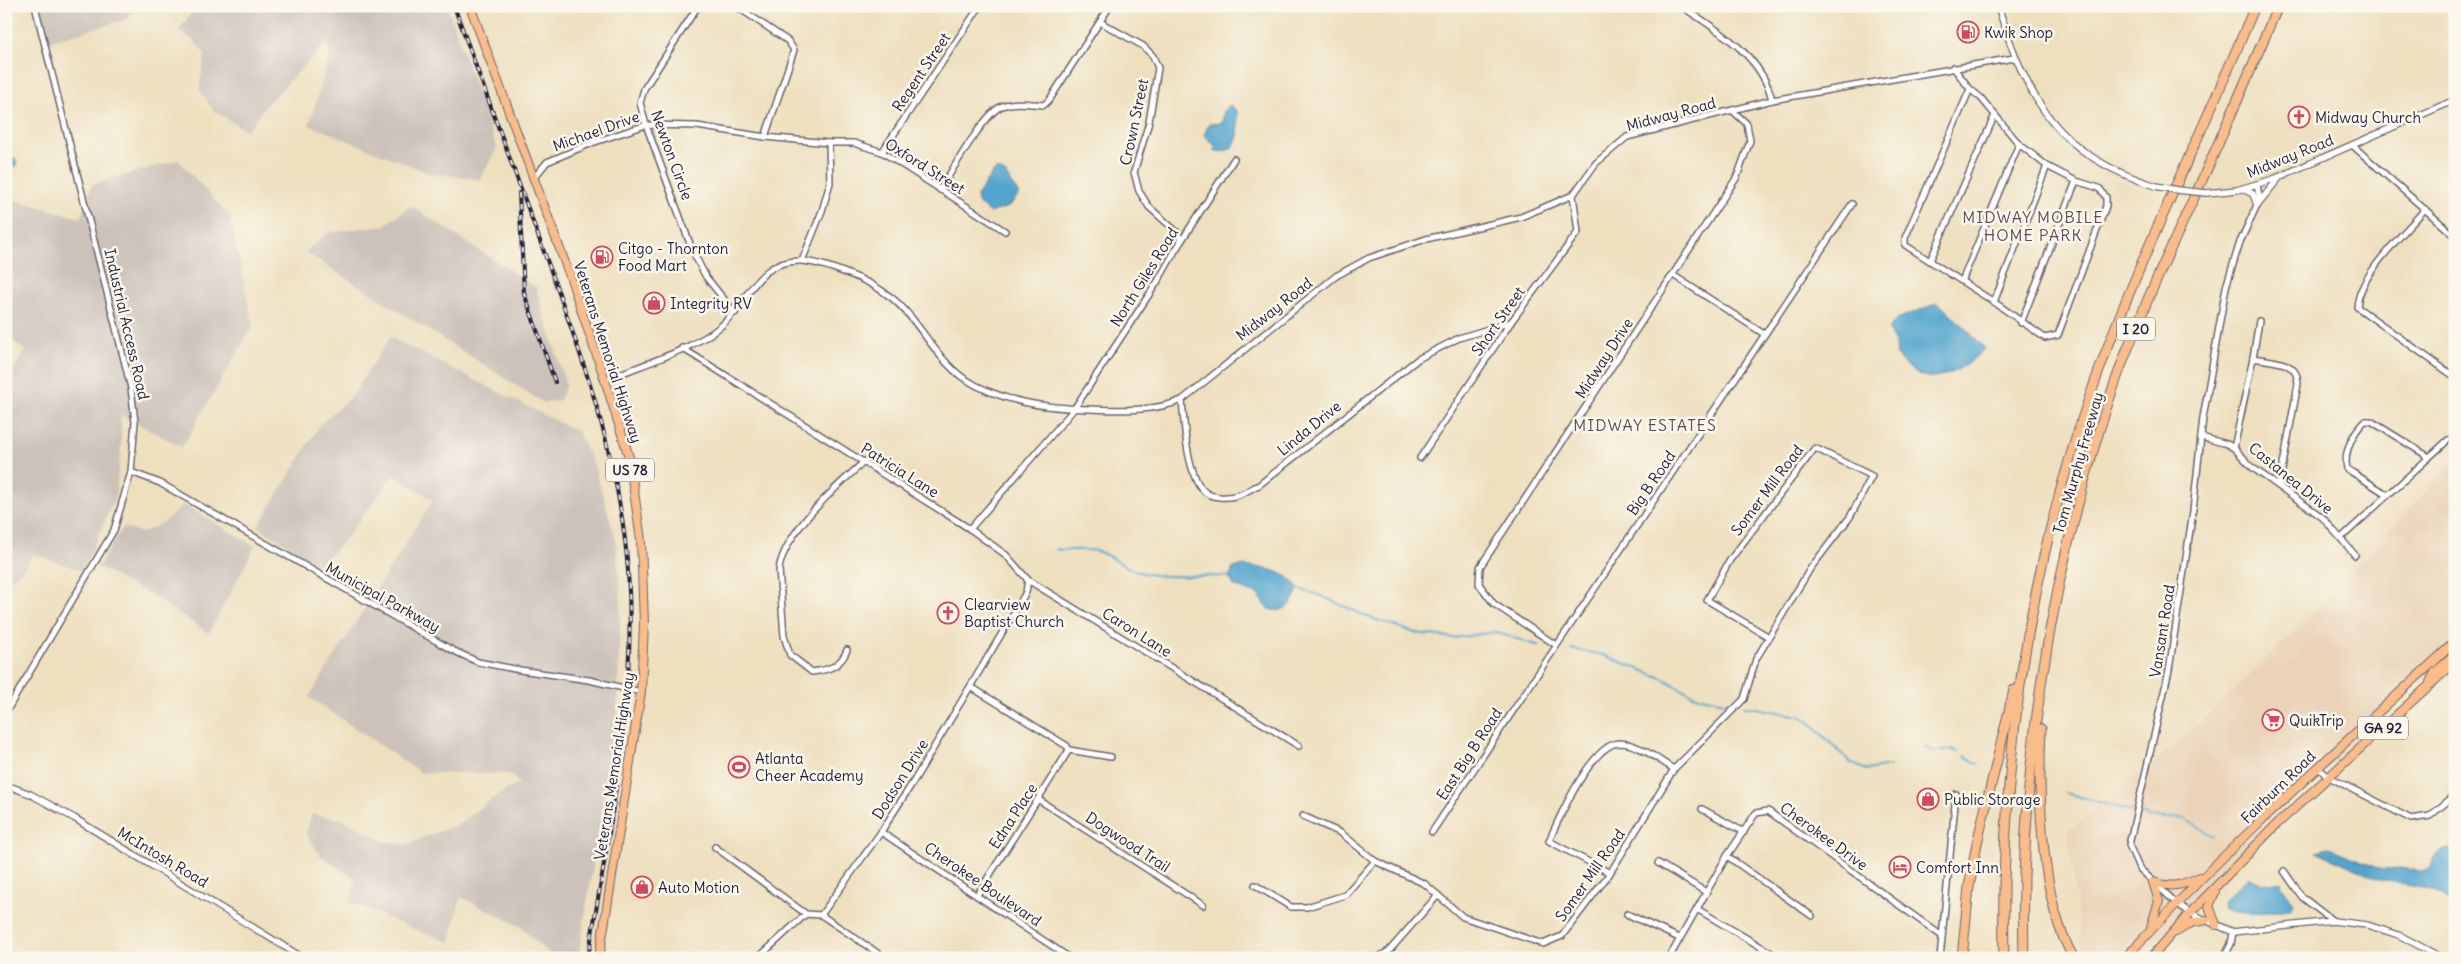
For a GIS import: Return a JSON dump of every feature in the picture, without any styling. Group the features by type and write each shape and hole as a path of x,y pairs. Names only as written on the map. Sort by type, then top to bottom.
{"highway":[{"name":"Tom Murphy Freeway","path":"2004,958 2005,824 2010,754 2024,656 2050,529 2096,377 2255,6"},
{"name":"Tom Murphy Freeway","path":"2024,958 2029,792 2044,668 2065,558 2110,396 2158,276 2278,6"},
{"path":"1962,958 1969,887 1977,843 2024,656"},
{"path":"2044,668 2040,748 2042,814 2054,911 2061,934 2074,958"}],"main road":[{"name":"Veterans Memorial Highway","path":"470,6 532,179 571,279 605,380 628,457 641,540 644,624 641,692 599,958"},
{"name":"Fairburn Road","path":"2125,958 2176,904 2318,768 2455,642"},
{"path":"2426,688 2435,672 2455,654"},
{"name":"Fairburn Road","path":"2151,958 2190,913 2283,818 2455,662"},
{"path":"2152,882 2168,886 2180,886 2207,875"},
{"path":"2216,925 2209,906 2210,899 2225,877"},
{"path":"2150,932 2159,902 2152,882"},
{"path":"2170,936 2191,923 2206,920"}],"street":[{"name":"Industrial Access Road","path":"6,712 114,530 131,472 135,422 131,388 35,6"},
{"name":"Newton Circle","path":"698,6 644,90 640,103 646,125 693,252 706,277 735,313"},
{"path":"736,6 788,41 794,50 765,137"},
{"name":"Regent Street","path":"882,152 980,6"},
{"path":"940,190 988,118 1000,106 1011,104 1044,105 1050,99 1110,6"},
{"path":"1681,6 1720,32 1754,62 1769,86 1772,100"},
{"name":"Midway Road","path":"1998,6 2014,58 2037,102 2071,141 2089,156 2110,169 2156,186 2188,192 2224,191 2257,185 2282,176 2455,100"},
{"name":"Crown Street","path":"1100,22 1143,46 1153,56 1158,68 1149,122 1134,172 1138,191 1178,233 1182,241"},
{"name":"Midway Road","path":"605,380 700,342 735,313 744,296 758,278 771,268 802,261 837,269 867,281 893,299 944,360 961,376 978,387 998,396 1047,407 1074,409 1139,409 1170,405 1182,400 1336,276 1369,258 1426,239 1521,217 1573,195 1596,163 1627,137 1772,100 1953,67 2014,58"},
{"path":"1953,67 2019,144 2047,166 2076,181 2100,188 2106,197 2106,206 2066,315 2058,335 2053,338 2045,338 2021,323 1994,302 1906,245 1905,238 1970,89"},
{"name":"Midway Drive","path":"1556,645 1494,604 1479,584 1480,566 1737,177 1750,141 1747,124 1733,110"},
{"path":"1930,261 1994,117"},
{"name":"Michael Drive","path":"532,179 547,162 592,143 646,125 697,126 765,137"},
{"name":"Oxford Street","path":"765,137 829,144 854,143 882,152 1005,231"},
{"path":"802,261 822,211 830,183 829,144"},
{"path":"1962,281 2019,144"},
{"path":"2352,145 2455,236"},
{"name":"North Giles Road","path":"1074,409 1158,282 1234,159"},
{"path":"1994,302 2047,166"},
{"path":"2242,189 2252,194 2257,205 2282,176"},
{"path":"2021,323 2076,181"},
{"name":"Vansant Road","path":"2257,185 2259,195 2257,205 2240,242 2226,287 2201,437 2193,511 2169,670 2129,845 2135,862 2152,882 2176,904 2190,913 2233,932 2333,920 2367,925 2399,935 2442,958"},
{"name":"Short Street","path":"1420,458 1510,322 1578,232 1573,195"},
{"name":"Big B Road","path":"1527,689 1655,501 1852,204"},
{"path":"2425,209 2376,267 2358,294 2357,307 2455,377"},
{"path":"1673,275 1764,334"},
{"path":"2234,448 2259,321"},
{"name":"Linda Drive","path":"1182,400 1184,426 1196,481 1206,493 1220,497 1236,496 1259,485 1418,359 1459,338 1510,322"},
{"name":"Patricia Lane","path":"682,348 865,461 970,529"},
{"path":"2253,358 2292,366 2298,373 2298,384 2278,486"},
{"path":"970,529 1074,409"},
{"path":"2388,495 2347,469 2345,463 2350,442 2364,421 2372,421 2429,457"},
{"name":"Castanea Drive","path":"2201,437 2227,444 2234,448 2253,468 2322,517 2355,555"},
{"path":"2341,538 2448,440"},
{"name":"Somer Mill Road","path":"1303,816 1341,833 1375,861 1425,884 1463,917 1543,944 1562,936 1610,873 1674,769 1744,699 1756,659 1810,569 1850,517 1872,476 1815,448 1730,560 1707,600 1769,637"},
{"path":"847,650 843,661 834,666 812,672 790,654 784,636 779,569 781,558 787,548 824,499 865,461"},
{"name":"Municipal Parkway","path":"131,472 160,483 452,650 478,662 589,680 641,692"},
{"name":"Caron Lane","path":"970,529 1006,555 1028,580 1299,746"},
{"name":"Dodson Drive","path":"821,915 882,832 1019,606 1026,592 1028,580"},
{"path":"971,687 1067,746 1069,750 1111,758"},
{"name":"East Big B Road","path":"1432,832 1527,689"},
{"path":"1610,873 1549,841 1567,800 1603,749 1617,743 1633,745 1674,769"},
{"name":"Edna Place","path":"977,895 1069,750"},
{"path":"2318,768 2329,777 2411,819 2430,816 2455,795"},
{"name":"McIntosh Road","path":"6,785 30,794 74,818 303,958"},
{"path":"1940,958 1956,794"},
{"name":"Dogwood Trail","path":"1039,800 1203,905"},
{"path":"1702,809 1744,832"},
{"name":"Cherokee Drive","path":"1669,958 1727,856 1756,813 1768,811 1942,936"},
{"name":"Cherokee Boulevard","path":"882,832 1070,958"},
{"path":"715,847 806,914 821,915 885,958"},
{"path":"1727,856 1812,916"},
{"path":"1254,885 1291,907 1307,907 1345,895 1375,861"},
{"path":"1658,863 1706,892"},
{"path":"2284,871 2302,897 2333,920"},
{"path":"1377,958 1389,951 1438,895"},
{"path":"1697,909 1773,954"},
{"path":"758,958 806,914"},
{"path":"1627,914 1679,938"},
{"path":"2224,958 2231,944 2233,932"}],"shaded area":[{"path":"41,6 137,6 128,19 50,41"},
{"path":"196,6 447,6 497,148 480,180 429,173 309,125 330,55 327,42 266,105 247,131 214,111 199,90 205,54 192,39 179,31"},
{"path":"178,160 230,217 253,326 182,447 121,415 121,451 115,498 83,571 33,554 23,570 6,582 6,379 26,351 6,337 6,198 81,218 92,184"},
{"path":"411,206 536,287 566,385 560,400 544,403 305,252 327,233 384,225"},
{"path":"390,337 578,432 595,468 616,540 621,601 617,718 578,958 553,958 520,926 461,897 450,942 350,902 356,879 321,856 306,834 312,814 345,820 383,841 407,844 457,825 494,797 519,783 510,774 421,773 309,697 433,500 394,475 342,543 319,565 258,527 321,423 353,395"},
{"path":"2455,460 2455,647 2356,743 2261,829 2143,958 2083,958 2068,831 2188,734 2303,623"},
{"path":"184,505 255,546 209,633 154,597 98,567 123,527 143,533 164,522"}],"water":[{"path":"1230,105 1237,111 1238,136 1230,149 1221,152 1214,150 1216,147 1204,135 1209,124 1222,123 1224,110"},
{"path":"6,154 16,159 17,166 6,169"},
{"path":"997,169 1005,173 1019,195 1008,207 990,213 978,203 977,196 992,173"},
{"path":"1937,303 1948,311 1985,348 1978,356 1959,369 1938,377 1928,377 1917,374 1899,359 1889,327 1897,319"},
{"path":"1240,566 1273,570 1288,577 1298,589 1290,604 1278,611 1273,610 1267,608 1259,595 1234,586 1229,577 1233,568"},
{"path":"2329,848 2383,869 2401,868 2421,871 2429,868 2435,856 2441,851 2455,849 2455,906 2441,895 2417,886 2381,880 2316,851"},
{"path":"2247,877 2263,884 2281,881 2282,887 2294,902 2292,907 2258,913 2229,910 2223,907 2222,902"}],"waterway":[{"path":"1056,549 1094,551 1105,554 1134,570 1148,574 1229,577"},
{"path":"1298,589 1319,595 1368,617 1416,633 1454,638 1495,632 1540,646"},
{"path":"1572,649 1603,655 1662,678 1693,695 1733,704"},
{"path":"1744,706 1800,716 1807,720 1851,763 1866,770 1890,766"},
{"path":"1925,747 1934,752 1950,749 1958,752"},
{"path":"1965,756 1978,764"},
{"path":"2066,793 2135,812"},
{"path":"2141,814 2149,817 2185,819 2212,836"}],"railway":[{"path":"454,6 585,369 608,448 624,529 630,620 625,717 612,814 588,958"},
{"path":"519,193 524,293 555,382"}],"place":[{"name":"Kwik Shop","path":"1968,32"},
{"name":"Midway Church","path":"2299,117"},
{"name":"Citgo - Thornton Food Mart","path":"602,257"},
{"name":"Integrity RV","path":"654,303"},
{"name":"Clearview Baptist Church","path":"948,613"},
{"name":"QuikTrip","path":"2273,720"},
{"name":"Atlanta Cheer Academy","path":"739,767"},
{"name":"Public Storage","path":"1928,799"},
{"name":"Comfort Inn","path":"1900,867"},
{"name":"Auto Motion","path":"642,887"}],"district":[{"name":"MIDWAY MOBILE HOME PARK","path":"2033,226"},
{"name":"MIDWAY ESTATES","path":"1645,425"}]}
